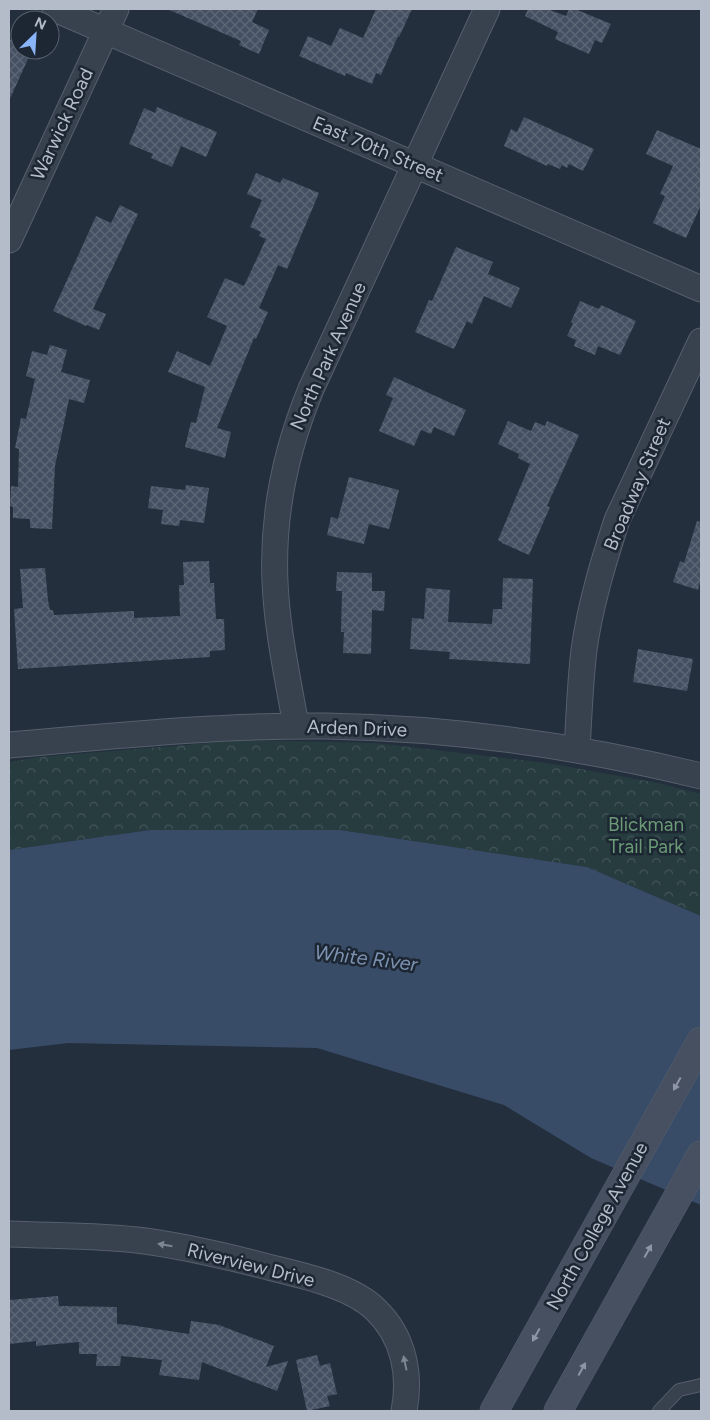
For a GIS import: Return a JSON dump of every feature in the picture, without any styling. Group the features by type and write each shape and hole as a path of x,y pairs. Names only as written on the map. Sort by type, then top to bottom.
{"main road":[{"name":"North College Avenue","path":"494,1411 701,1041"},
{"path":"558,1411 701,1155"}],"street":[{"name":"East 70th Street","path":"55,9 701,289"},
{"name":"Warwick Road","path":"9,240 116,9"},
{"name":"North Park Avenue","path":"296,726 278,618 275,584 275,539 283,472 295,430 311,389 487,9"},
{"name":"Broadway Street","path":"577,750 584,651 592,606 607,550 618,520 701,341"},
{"name":"Arden Drive","path":"9,745 188,729 296,726 415,730 577,750 701,776"},
{"name":"Riverview Drive","path":"9,1234 104,1237 146,1241 235,1258 295,1273 365,1300 377,1310 392,1329 405,1361 407,1395 404,1411"}],"lane":[{"path":"659,1411 678,1390 701,1385"}],"green space":[{"name":"Blickman Trail Park","path":"246,740 375,743 547,763 658,783 701,794 701,916 587,867 340,830 150,830 9,850 9,762 39,757"}],"water":[{"name":"White River","path":"150,830 340,830 587,867 701,916 701,1205 591,1158 504,1105 317,1048 68,1043 9,1050 9,850"}],"building":[{"path":"167,9 258,9 252,22 269,30 259,54 239,45 241,41"},
{"path":"376,9 412,9 381,75 376,73 372,84 346,73 345,76 299,56 308,36 331,46 340,28 363,38"},
{"path":"528,9 547,9 566,16 569,9 575,9 611,24 602,43 595,40 589,54 555,39 558,32 525,16"},
{"path":"9,39 10,60 27,60 9,101"},
{"path":"157,107 217,132 206,157 181,146 172,167 151,158 153,154 129,144 144,108 155,113"},
{"path":"524,117 594,149 583,171 569,164 567,168 562,165 560,169 548,164 547,166 504,146 511,129 517,132"},
{"path":"657,130 701,149 701,205 686,238 653,223 665,196 660,194 673,166 646,154"},
{"path":"256,173 280,183 283,178 319,193 287,269 278,265 259,308 268,312 256,339 254,338 217,428 231,432 225,458 185,447 191,422 196,423 205,387 168,372 177,351 210,366 227,326 207,317 225,278 244,286 266,239 259,236 261,232 250,227 262,200 247,194"},
{"path":"120,205 138,214 93,309 106,314 99,330 53,311 96,216 111,223"},
{"path":"456,247 493,262 488,274 520,288 511,308 484,296 472,324 467,321 454,349 415,332 429,300 432,301"},
{"path":"580,301 599,309 601,305 636,321 620,355 598,346 595,355 574,346 576,340 567,336"},
{"path":"50,345 67,350 61,372 90,380 84,403 69,399 55,466 52,529 30,528 30,519 13,518 13,507 10,506 11,486 18,487 19,449 15,448 21,418 26,419 35,379 26,376 32,351 47,355"},
{"path":"394,377 466,410 454,436 434,427 431,434 421,430 414,446 379,431 393,398 386,395"},
{"path":"508,421 531,431 535,422 545,426 547,421 579,435 547,506 550,507 529,555 498,540 530,464 518,458 519,454 498,444"},
{"path":"349,477 399,490 389,529 369,524 364,544 327,535 331,517 338,519"},
{"path":"186,485 209,488 204,523 180,520 179,526 161,524 163,510 148,508 151,486 185,490"},
{"path":"697,521 701,522 701,578 698,590 673,582 680,561 684,563"},
{"path":"209,561 210,583 214,583 216,619 224,619 225,650 210,651 210,657 18,669 14,609 23,608 20,569 45,568 48,600 50,610 53,610 54,615 134,611 134,618 180,616 179,585 184,585 183,562"},
{"path":"337,572 372,573 372,591 385,591 384,611 372,610 371,654 343,653 344,632 341,632 342,591 336,591"},
{"path":"503,578 533,579 530,664 449,659 450,652 410,649 412,618 424,619 426,588 450,590 448,622 492,624 493,609 502,609"},
{"path":"638,649 693,659 687,691 633,682"},
{"path":"58,1296 59,1306 117,1307 117,1324 189,1334 191,1321 219,1325 274,1346 266,1367 288,1361 277,1391 202,1362 199,1380 159,1375 162,1360 121,1356 120,1366 96,1366 97,1354 79,1354 79,1342 36,1346 36,1341 9,1344 9,1300"},
{"path":"317,1355 320,1366 330,1363 337,1394 327,1396 330,1406 307,1411 296,1360"}]}
